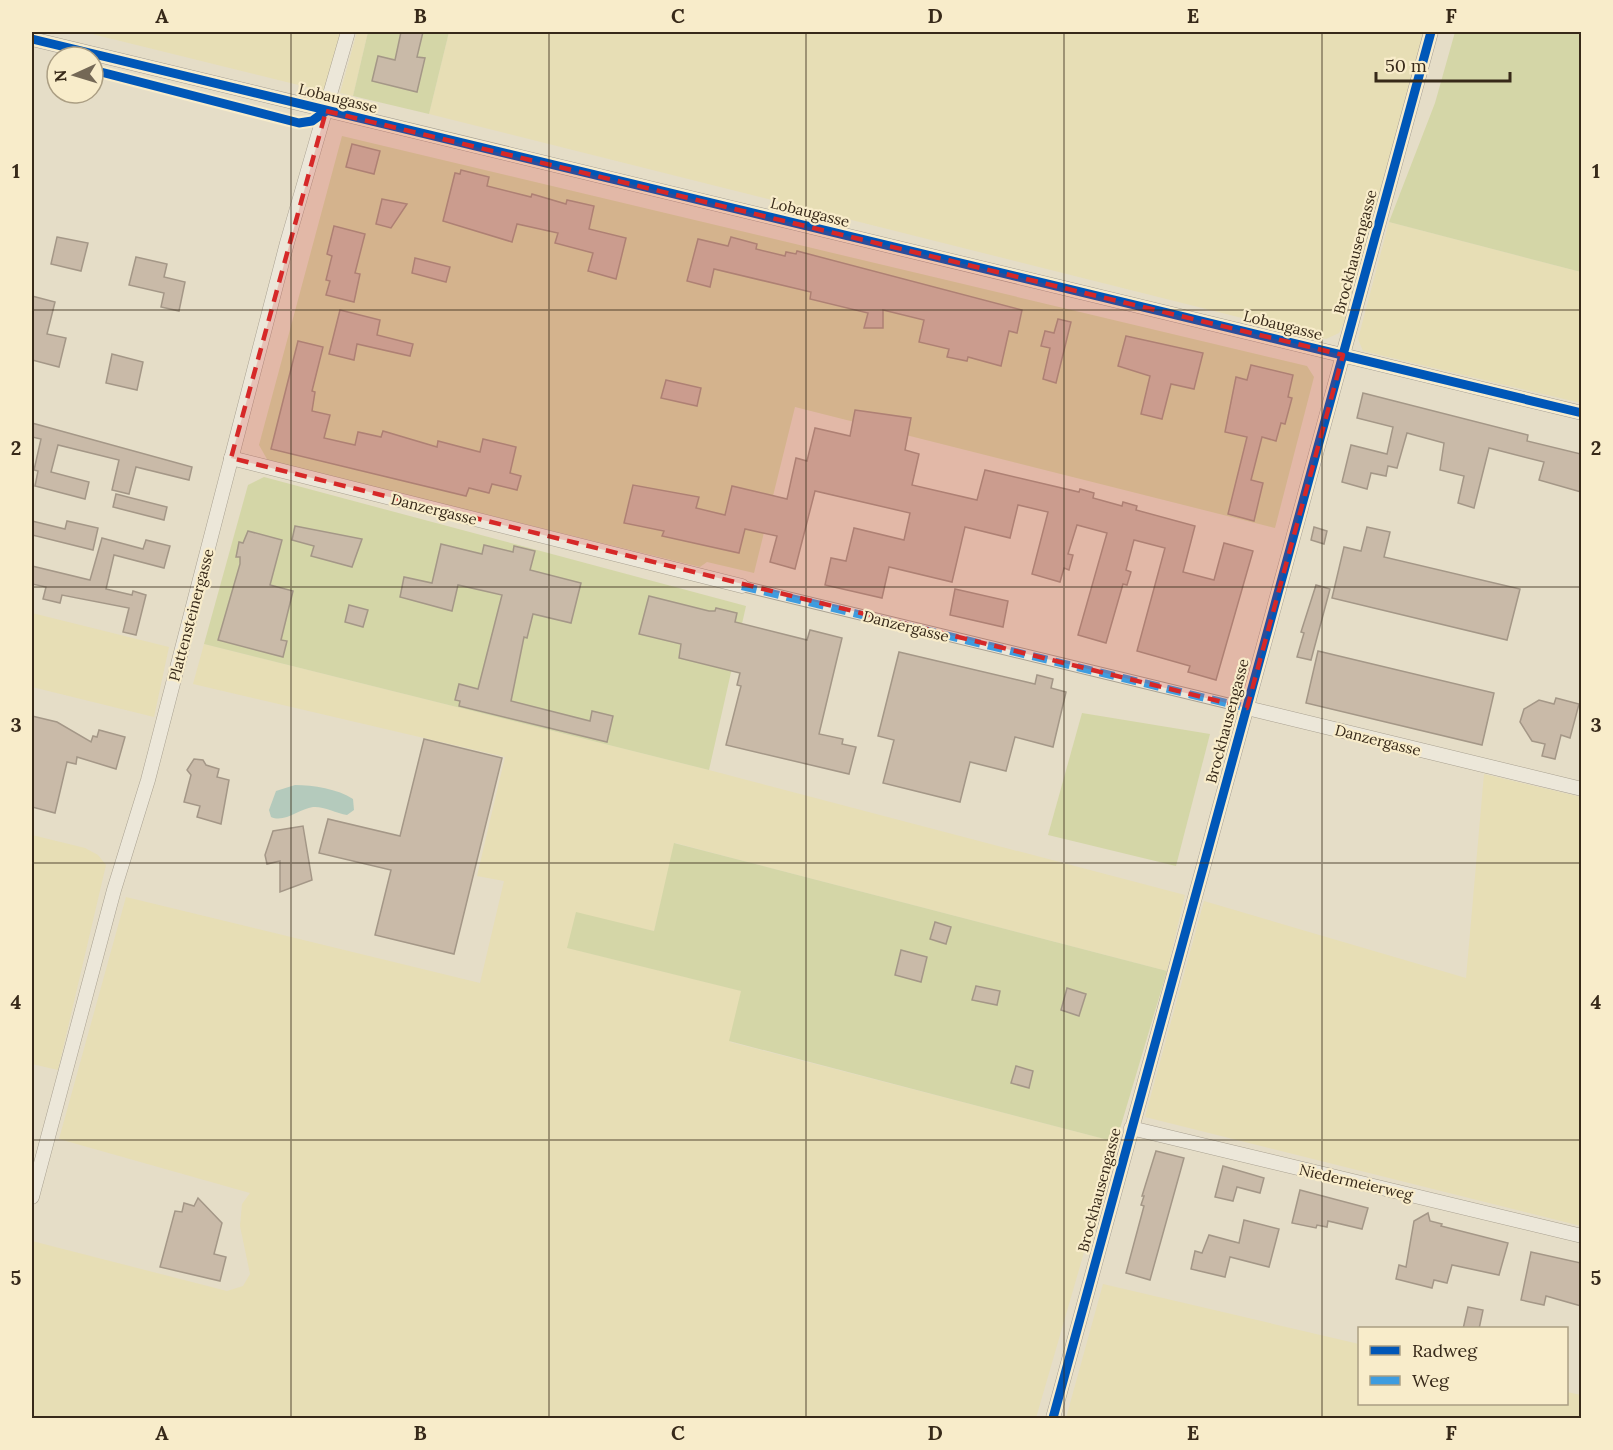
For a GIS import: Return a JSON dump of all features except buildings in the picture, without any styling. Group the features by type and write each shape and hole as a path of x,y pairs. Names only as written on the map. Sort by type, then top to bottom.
{"street":[{"name":"Plattensteinergasse","path":"32,1197 114,890 148,780 287,243 348,32"},
{"name":"Brockhausengasse","path":"1053,1419 1431,32"},
{"name":"Lobaugasse","path":"32,39 1581,414"},
{"name":"Danzergasse","path":"231,458 742,586 1581,789"},
{"name":"Niedermeierweg","path":"1131,1128 1581,1236"}],"highlighted area":[{"path":"326,111 1343,355 1247,708 231,458"}],"shaded area":[{"path":"84,32 344,32 327,92"},
{"path":"357,32 368,32 353,96 340,93"},
{"path":"449,32 1425,32 1346,319 1339,333 1326,339 429,114"},
{"path":"1389,222 1581,272 1581,403 1363,351 1358,339"},
{"path":"32,613 169,647 154,717 32,687"},
{"path":"204,644 709,770 1185,895 1167,971 675,843 654,931 576,913 568,948 742,991 730,1042 1116,1142 1036,1418 32,1418 32,1241 227,1291 243,1286 250,1274 240,1226 242,1204 250,1193 59,1139 126,897 480,983 504,881 477,876 505,757 193,684"},
{"path":"1484,774 1581,797 1581,1226 1145,1117 1204,901 1466,978"},
{"path":"295,785 333,790 353,799 354,810 347,815 313,807 282,818 271,817 269,810 276,791"},
{"path":"32,835 85,848 98,855 106,865 58,1070 32,1064"},
{"path":"1103,1284 1358,1344 1358,1405 1568,1405 1568,1392 1581,1395 1581,1418 1066,1418"}],"green space":[{"path":"368,32 449,32 429,114 353,96"},
{"path":"1455,32 1581,32 1581,272 1389,222 1435,103"},
{"path":"342,136 1307,366 1314,377 1275,528 795,407 754,573 707,562 700,567 268,461 259,445"},
{"path":"264,477 746,606 709,770 204,644 248,485"},
{"path":"1082,713 1210,734 1176,866 1048,835"},
{"path":"674,843 1167,971 1116,1142 729,1041 741,991 567,948 576,912 654,931"}],"marked path":[{"path":"742,586 1247,708"}],"cycle path":[{"path":"1053,1418 1431,32"},
{"path":"32,39 1582,413"},
{"path":"105,73 299,123 312,121 326,111"}]}
